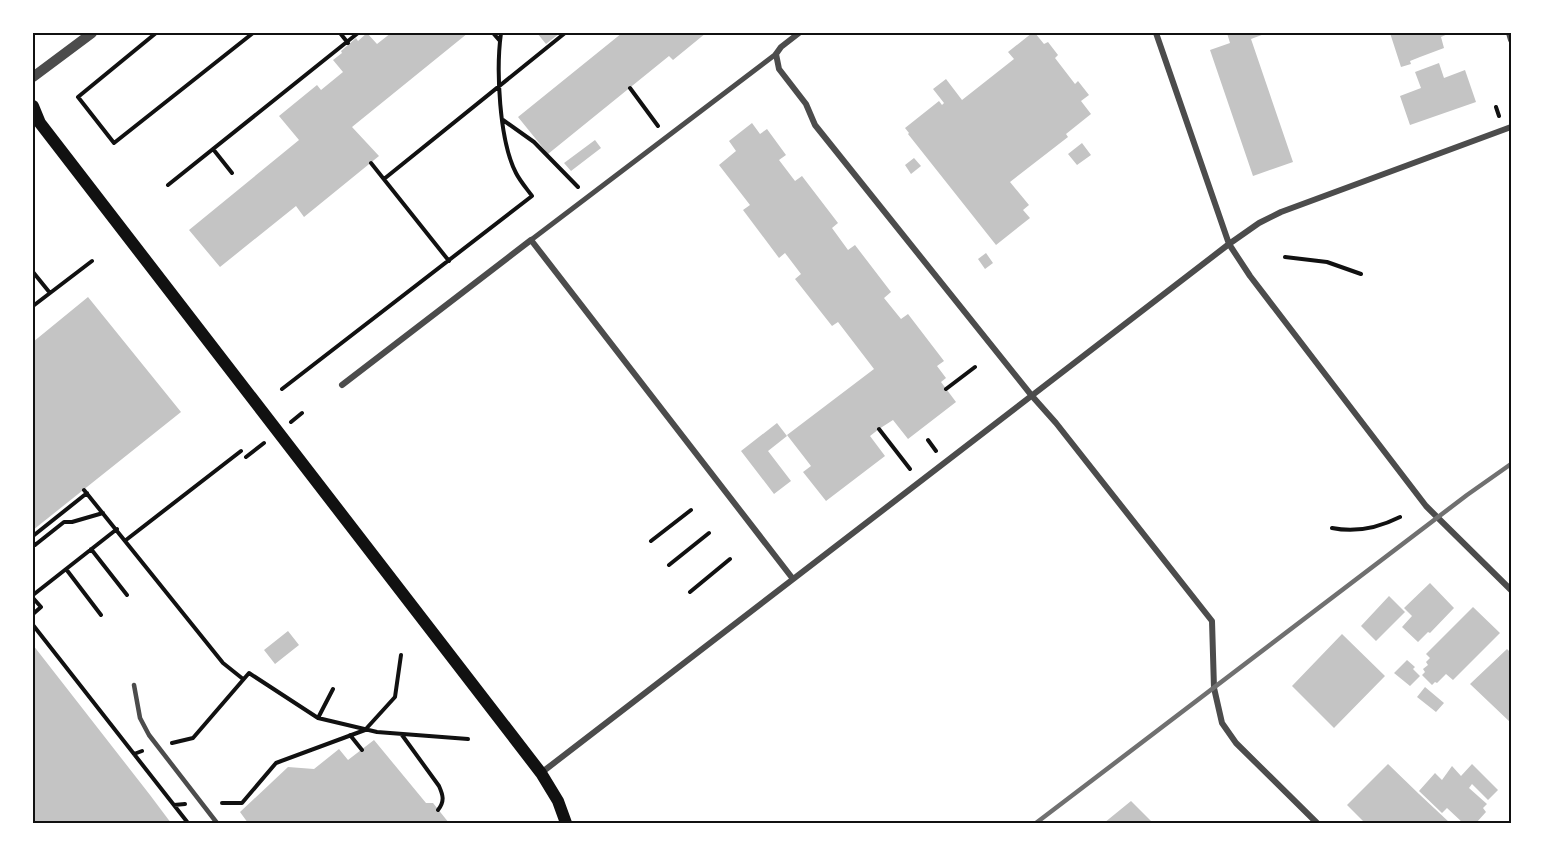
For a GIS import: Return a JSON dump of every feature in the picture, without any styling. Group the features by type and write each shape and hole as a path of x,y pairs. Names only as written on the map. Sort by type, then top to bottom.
{"main road":[{"path":"33,106 40,123 541,773 558,801 566,823"}],"street":[{"path":"33,77 92,33"},
{"path":"342,385 776,54 781,47 800,33"},
{"path":"1156,33 1229,244 1250,276 1425,506 1511,590"},
{"path":"1509,33 1511,40"},
{"path":"776,54 779,69 806,104 815,125 1056,423 1212,621 1214,688 1222,723 1236,743 1317,823"},
{"path":"541,773 1259,223 1281,212 1511,127"},
{"path":"531,240 793,579"}],"lane":[{"path":"134,685 141,718 158,747 216,823"}],"path":[{"path":"156,33 78,97 114,142 253,33"},
{"path":"340,33 348,43"},
{"path":"168,185 358,33"},
{"path":"493,33 500,41"},
{"path":"282,388 532,196 516,173 509,154 502,120 499,87 501,33"},
{"path":"384,179 565,33"},
{"path":"630,88 666,136"},
{"path":"502,120 534,142 554,165 588,196"},
{"path":"213,149 231,173"},
{"path":"371,163 449,261"},
{"path":"1285,257 1327,262 1360,274"},
{"path":"33,306 92,261"},
{"path":"33,272 50,293"},
{"path":"946,389 975,367"},
{"path":"879,429 920,482"},
{"path":"126,540 241,451"},
{"path":"33,536 86,491 223,663 243,679"},
{"path":"651,542 691,510"},
{"path":"33,542 35,545 64,522 103,513"},
{"path":"1332,528 1368,529 1400,517"},
{"path":"33,614 41,607 33,596 117,529"},
{"path":"669,565 710,533"},
{"path":"91,549 127,595"},
{"path":"690,591 730,559"},
{"path":"66,569 101,615"},
{"path":"33,625 188,823"},
{"path":"174,805 242,803 276,763 365,729 395,698 401,655"},
{"path":"134,754 193,738 249,673 318,718 365,729 468,740"},
{"path":"318,718 333,689"},
{"path":"401,734 439,786 443,795 443,803 438,810"},
{"path":"350,735 362,750"}],"building":[{"path":"367,33 377,44 391,33 468,33 352,127 379,156 304,217 296,206 220,267 189,230 299,140 279,116 317,85 321,90 343,72 333,60 356,38 358,41"},
{"path":"537,33 560,33 546,44"},
{"path":"622,33 706,33 673,60 669,56 548,154 518,117"},
{"path":"1035,33 1044,44 1048,42 1058,55 1055,58 1075,84 1078,81 1089,95 1081,101 1091,114 1066,134 1068,137 1010,182 1029,205 1023,210 1030,218 996,245 905,128 939,101 942,105 944,103 933,89 946,79 962,100 1014,59 1008,52"},
{"path":"1227,33 1267,33 1251,39 1293,162 1253,176 1210,50 1230,43"},
{"path":"1390,33 1450,33 1441,37 1444,48 1410,61 1411,64 1401,67"},
{"path":"1439,63 1444,78 1465,70 1476,102 1410,125 1400,96 1421,88 1415,72"},
{"path":"752,123 760,134 767,129 786,155 779,160 795,181 802,176 838,223 832,228 848,250 855,245 891,292 884,298 901,319 908,314 944,361 937,366 946,378 941,382 956,402 908,439 893,420 879,429 870,436 885,456 826,501 803,472 811,466 787,435 874,369 838,322 832,326 795,279 801,274 785,253 779,258 743,210 750,205 719,165 736,151 729,141"},
{"path":"595,140 601,148 571,171 564,163"},
{"path":"1082,143 1091,155 1077,165 1068,154"},
{"path":"914,158 921,166 911,174 905,165"},
{"path":"986,253 993,263 985,269 978,259"},
{"path":"88,297 181,412 33,530 33,342"},
{"path":"777,423 787,436 768,451 791,481 774,494 741,451"},
{"path":"1430,583 1454,608 1418,642 1402,627 1412,616 1404,608"},
{"path":"1389,596 1405,612 1376,641 1361,626"},
{"path":"1473,607 1500,633 1453,680 1446,674 1432,685 1422,675 1425,672 1423,669 1428,665 1426,662 1430,658 1426,654"},
{"path":"288,631 299,645 275,664 264,650"},
{"path":"1342,634 1385,676 1334,728 1292,686"},
{"path":"33,645 150,795 171,823 33,823"},
{"path":"1507,649 1511,650 1511,723 1470,684"},
{"path":"1407,660 1420,676 1410,686 1394,673"},
{"path":"1425,687 1444,703 1436,712 1417,697"},
{"path":"374,740 426,803 433,803 449,823 248,823 240,812 288,767 314,769 339,749 348,760"},
{"path":"1388,764 1450,823 1365,823 1347,805"},
{"path":"1472,764 1498,790 1488,800 1472,784 1469,788 1487,804 1483,808 1486,812 1476,823 1472,821 1463,823 1447,808 1442,813 1419,791 1435,773 1442,780 1452,766 1461,776"},
{"path":"1131,801 1153,823 1104,823"}],"railway":[{"path":"1036,823 1511,464"}]}
